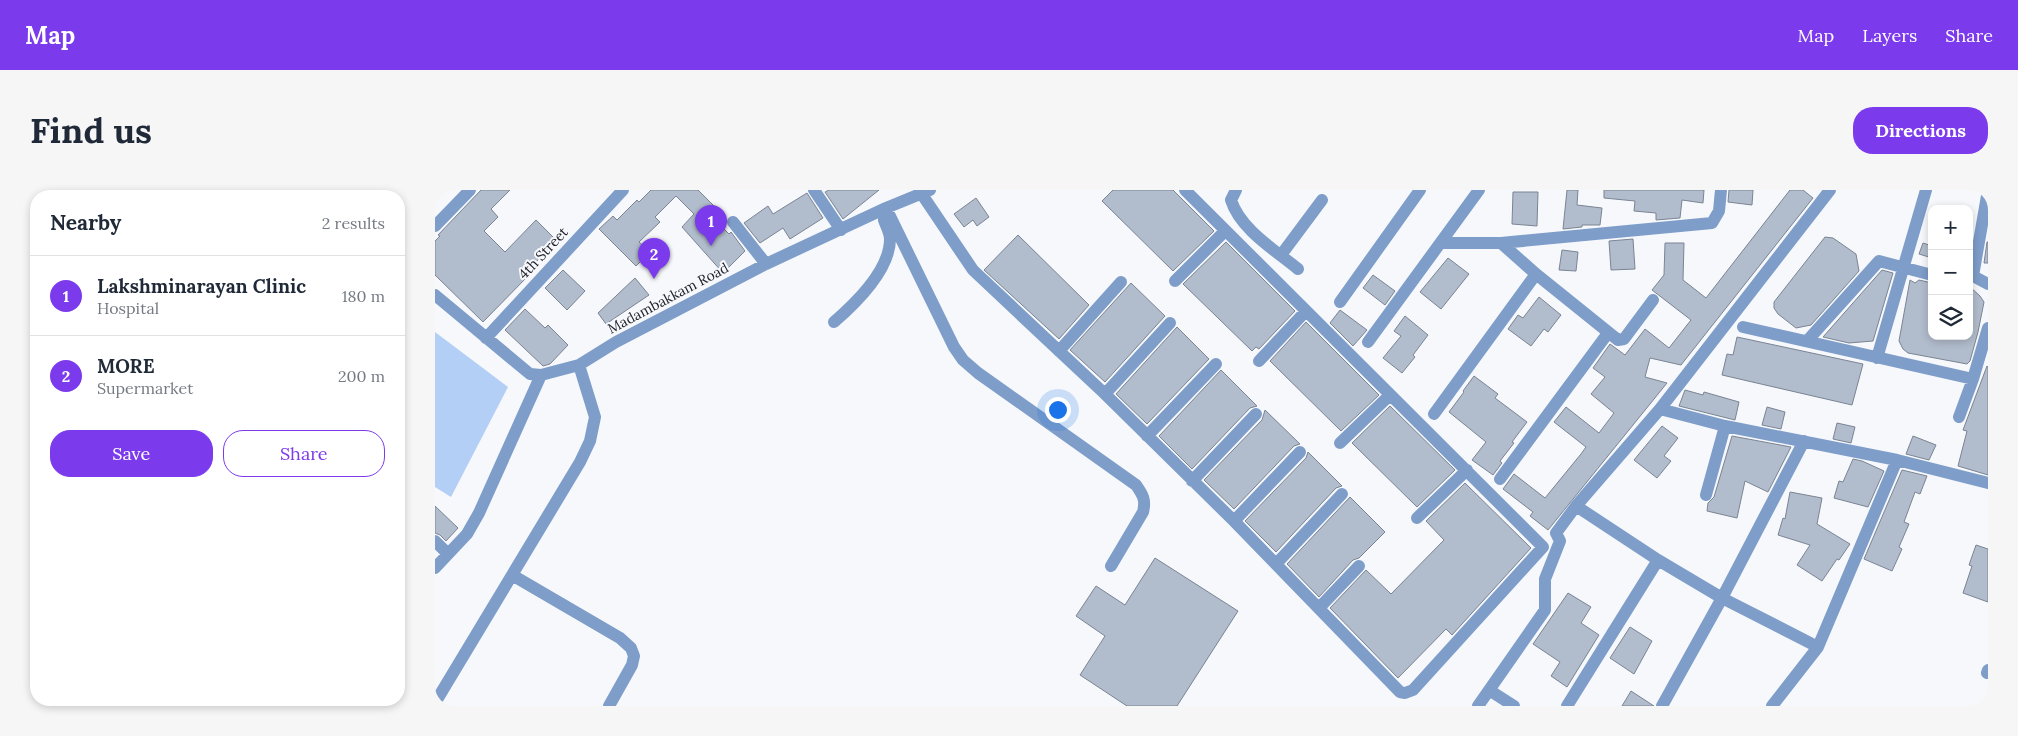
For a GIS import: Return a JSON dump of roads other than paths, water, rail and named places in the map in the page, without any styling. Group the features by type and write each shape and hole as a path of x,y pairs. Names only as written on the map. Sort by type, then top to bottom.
{"street":[{"path":"435,226 470,190"},
{"name":"4th Street","path":"486,338 623,190"},
{"path":"814,190 841,230"},
{"path":"925,192 973,270 1105,394 1234,521 1400,692 1405,693 1413,690 1543,547 1185,190"},
{"path":"1236,190 1231,200 1239,214 1254,232 1297,269"},
{"path":"1340,302 1420,190"},
{"path":"1368,342 1479,190"},
{"path":"1441,243 1501,243 1712,223 1719,211 1721,190"},
{"path":"1478,706 1545,610 1545,579 1560,541 1556,533 1576,506 1660,409 1830,190"},
{"path":"1877,358 1925,190"},
{"path":"1988,190 1973,276 1988,284"},
{"name":"Madambakkam Road","path":"541,374 579,365 616,342 765,264 883,209 925,192"},
{"path":"1281,255 1322,200"},
{"path":"834,322 863,295 889,251 890,236 883,209"},
{"path":"883,209 954,347 963,360 978,373 1136,485 1143,494 1145,502 1143,512 1111,566"},
{"path":"733,222 765,264"},
{"path":"1175,281 1225,231"},
{"path":"1501,243 1536,274 1618,340 1624,339 1653,300"},
{"path":"1807,341 1879,261 1928,274"},
{"path":"1434,414 1536,274"},
{"path":"1059,352 1121,282"},
{"path":"1973,287 1988,291"},
{"path":"435,295 530,374 541,374 479,513 467,534 435,568"},
{"path":"1259,361 1306,311"},
{"path":"1105,394 1170,323"},
{"path":"1743,327 1973,378"},
{"path":"1959,417 1988,328"},
{"path":"1501,479 1609,333"},
{"path":"1147,436 1216,364"},
{"path":"435,703 580,462 590,441 595,417 579,365"},
{"path":"1340,443 1390,395"},
{"path":"1660,409 1725,426 1897,460 1988,483"},
{"path":"1192,481 1256,414"},
{"path":"1706,495 1725,426"},
{"path":"1661,706 1722,598 1804,441"},
{"path":"1234,521 1300,452"},
{"path":"1772,706 1818,647 1897,460"},
{"path":"1417,518 1467,470"},
{"path":"1276,564 1342,494"},
{"path":"1576,506 1658,560 1722,598 1818,647"},
{"path":"435,541 448,554"},
{"path":"1567,706 1658,560"},
{"path":"1319,608 1359,566"},
{"path":"511,575 620,638 631,648 635,656 632,665 609,706"},
{"path":"1489,690 1514,706"}],"water":[{"path":"435,332 508,387 451,497 435,487"}],"place":[{"name":"Lakshminarayan Clinic","path":"711,246"},
{"name":"MORE","path":"654,279"}]}
